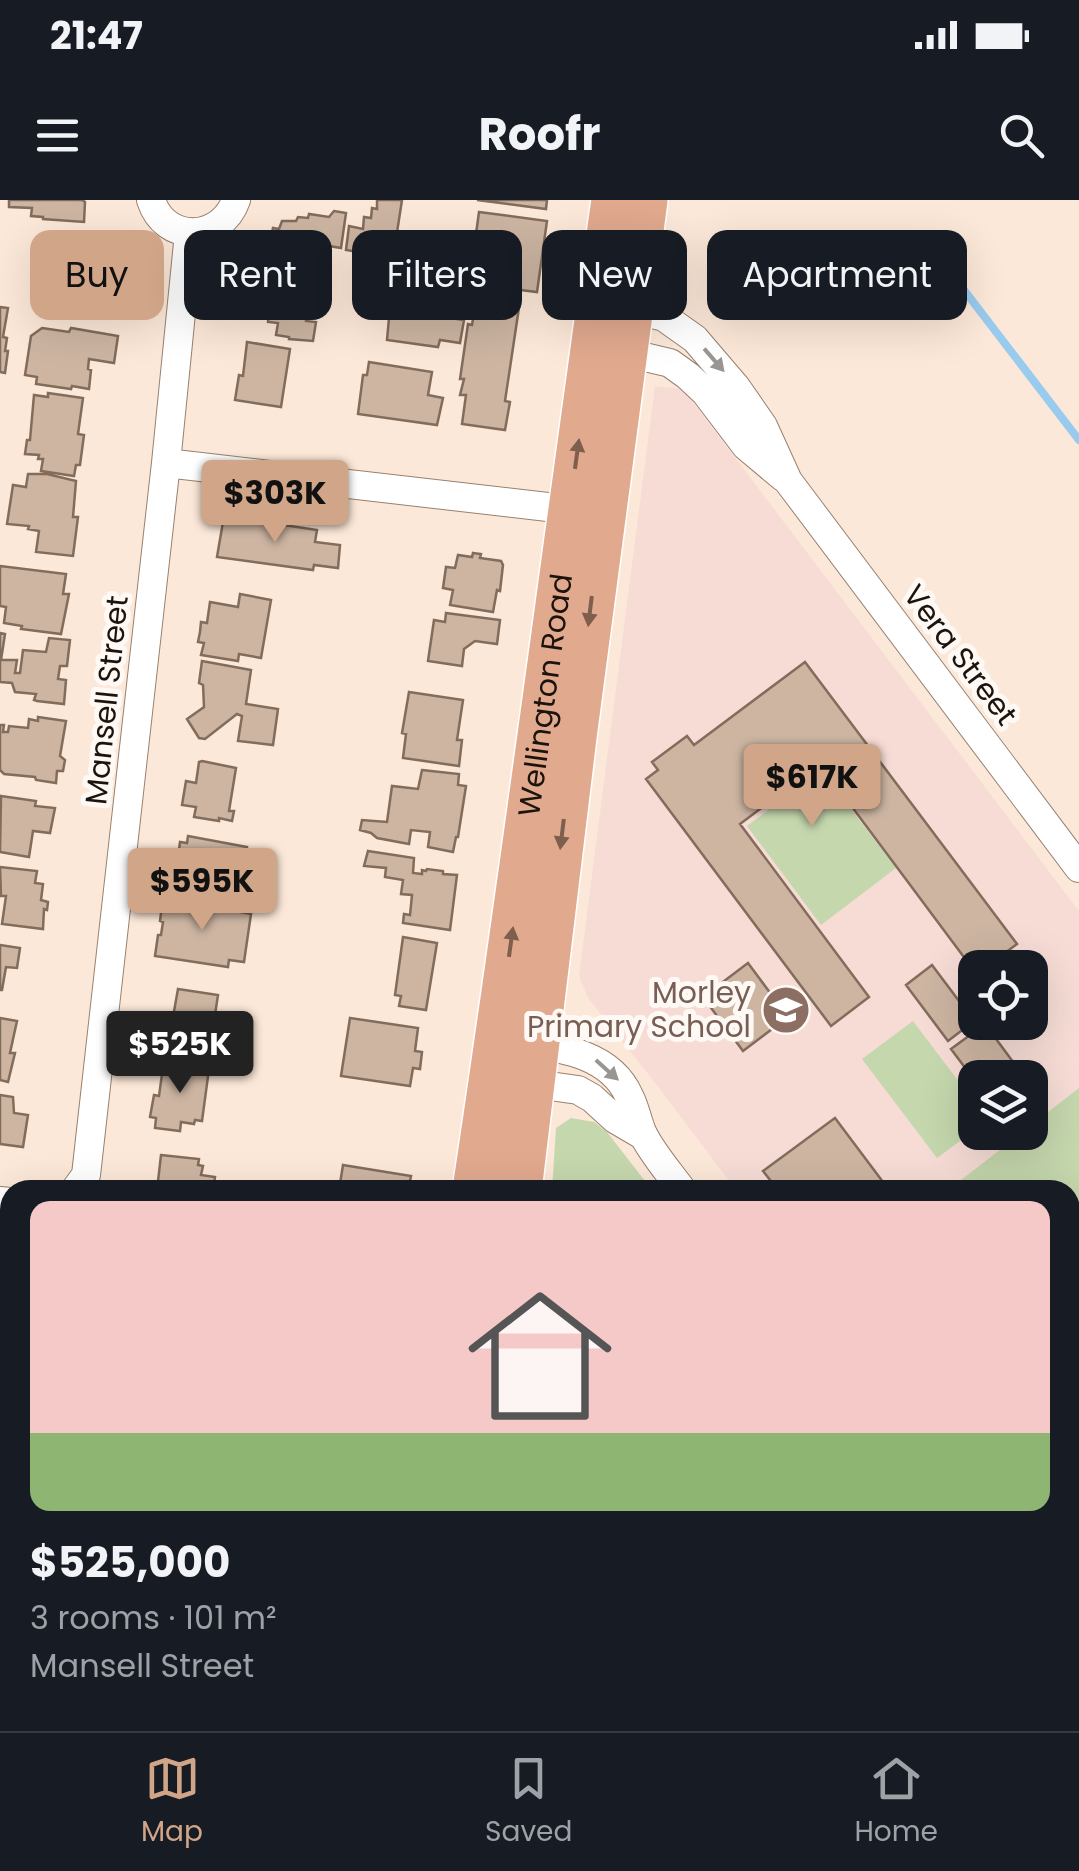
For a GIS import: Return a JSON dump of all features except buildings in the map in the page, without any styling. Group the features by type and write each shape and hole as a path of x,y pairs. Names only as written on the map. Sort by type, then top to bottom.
{"main road":[{"name":"Wellington Road","path":"612,326 614,200"},
{"name":"Wellington Road","path":"478,1180 514,1061 612,326 645,200"},
{"name":"Wellington Road","path":"514,1061 519,1180"}],"street":[{"path":"151,200 162,220 184,232"},
{"path":"209,230 228,217 236,200"},
{"name":"Mansell Street","path":"81,1180 166,463 184,275"},
{"name":"Vera Street","path":"612,326 664,317 712,357 763,426 788,481 1079,868"},
{"name":"Vera Street","path":"612,326 688,376 746,446 788,481"},
{"path":"166,463 586,512"},
{"path":"514,1061 594,1058 628,1092 644,1136 675,1180"},
{"path":"514,1061 592,1098 615,1119 644,1136"}],"shaded area":[{"name":"Morley Primary School","path":"655,386 683,389 1079,911 1079,1180 728,1180 588,998 579,976"}],"green space":[{"path":"821,770 896,868 821,925 747,826"},
{"path":"913,1021 958,1081 958,1143 937,1158 862,1059"},
{"path":"1079,1088 1079,1180 961,1180 1000,1150 1048,1150 1048,1112"},
{"path":"571,1118 594,1122 607,1132 644,1180 553,1180 556,1128"}],"waterway":[{"path":"967,294 1079,440"}],"place":[{"name":"Morley Primary School","path":"786,1010"}]}
